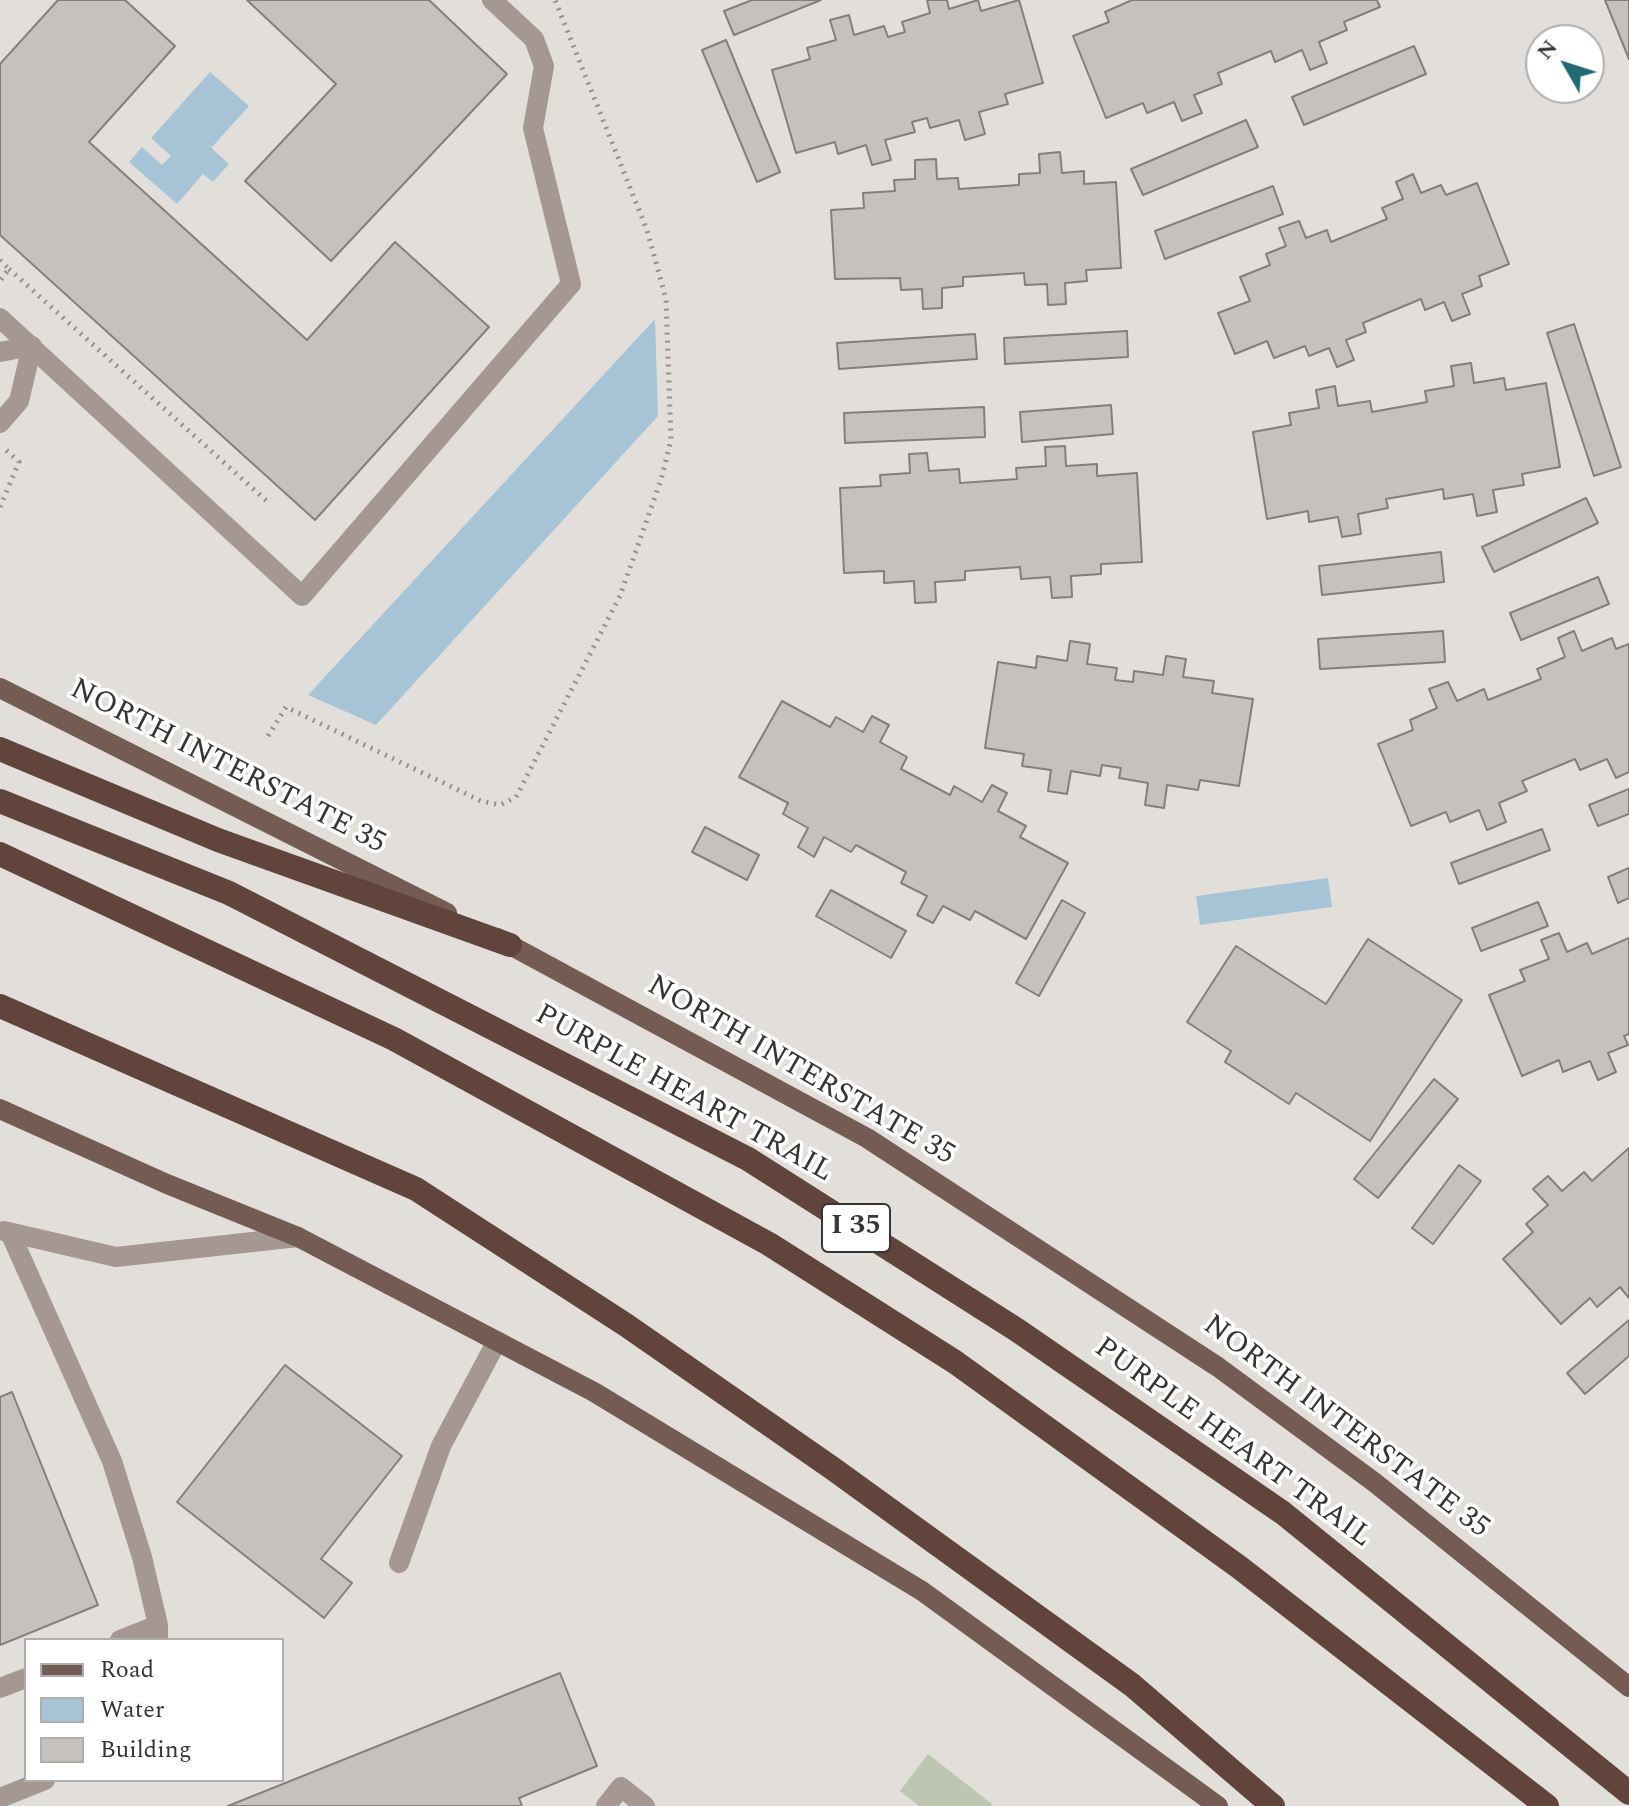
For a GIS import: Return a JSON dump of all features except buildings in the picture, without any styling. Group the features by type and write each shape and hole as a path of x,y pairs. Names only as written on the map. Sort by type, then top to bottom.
{"highway":[{"path":"0,749 218,840 510,945"},
{"name":"PURPLE HEART TRAIL","path":"0,801 229,893 748,1159 1017,1330 1283,1513 1629,1793"},
{"name":"I 35","path":"0,854 394,1039 769,1244 955,1362 1213,1548 1547,1806"},
{"path":"0,1006 416,1189 626,1325 845,1477 1132,1685 1273,1806"}],"main road":[{"name":"NORTH INTERSTATE 35","path":"0,688 510,945 867,1138 1218,1367 1374,1482 1629,1687"},
{"path":"0,1109 167,1184 298,1237 594,1392 922,1591 1218,1806"}],"lane":[{"path":"0,318 302,596 571,284 533,128 544,66 534,39 492,0"},
{"path":"0,352 32,346"},
{"path":"0,423 19,401 32,346"},
{"path":"4,1234 116,1257 298,1237"},
{"path":"4,1234 112,1461 158,1632 130,1638"},
{"path":"399,1563 441,1446 497,1341"},
{"path":"0,1688 24,1679"},
{"path":"0,1798 40,1782"},
{"path":"606,1806 621,1787 645,1806"}],"path":[{"path":"268,736 286,707 481,801 500,805 516,797 620,596 661,480 671,440 666,299 647,230 555,0"},
{"path":"0,260 270,504"},
{"path":"0,281 9,269"},
{"path":"0,444 19,462 0,507"}],"green space":[{"path":"928,1754 991,1806 919,1806 900,1791"}],"water":[{"path":"210,72 249,106 212,147 207,144 229,164 213,182 203,174 177,204 129,162 142,147 162,165 171,156 151,138"},
{"path":"655,319 658,416 376,725 308,695"},
{"path":"1328,878 1332,907 1200,925 1196,896"}]}
